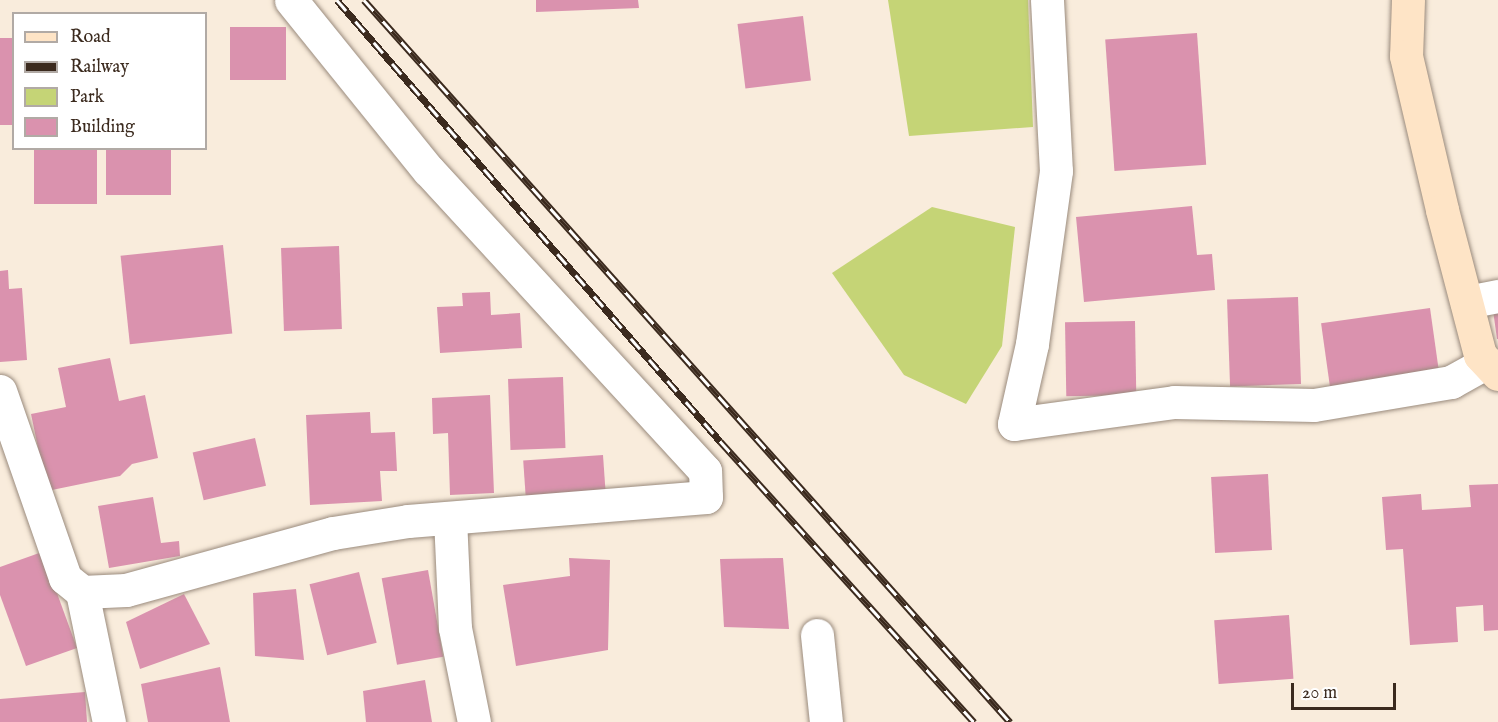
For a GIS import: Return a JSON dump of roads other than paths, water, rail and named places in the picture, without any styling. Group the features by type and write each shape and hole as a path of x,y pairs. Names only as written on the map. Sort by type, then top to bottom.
{"street":[{"path":"82,592 126,590 333,533 450,518 706,497 705,471 428,170 291,0"},
{"path":"1047,0 1056,171 1032,344 1014,424 1174,402 1314,405 1451,382 1493,368 1480,355 1482,299 1406,56 1408,0"},
{"path":"0,391 65,578 82,592 109,722"},
{"path":"450,518 455,628 474,722"},
{"path":"817,635 826,722"}],"railway":[{"path":"337,0 720,441 974,722"},
{"path":"364,0 1010,722"}]}
